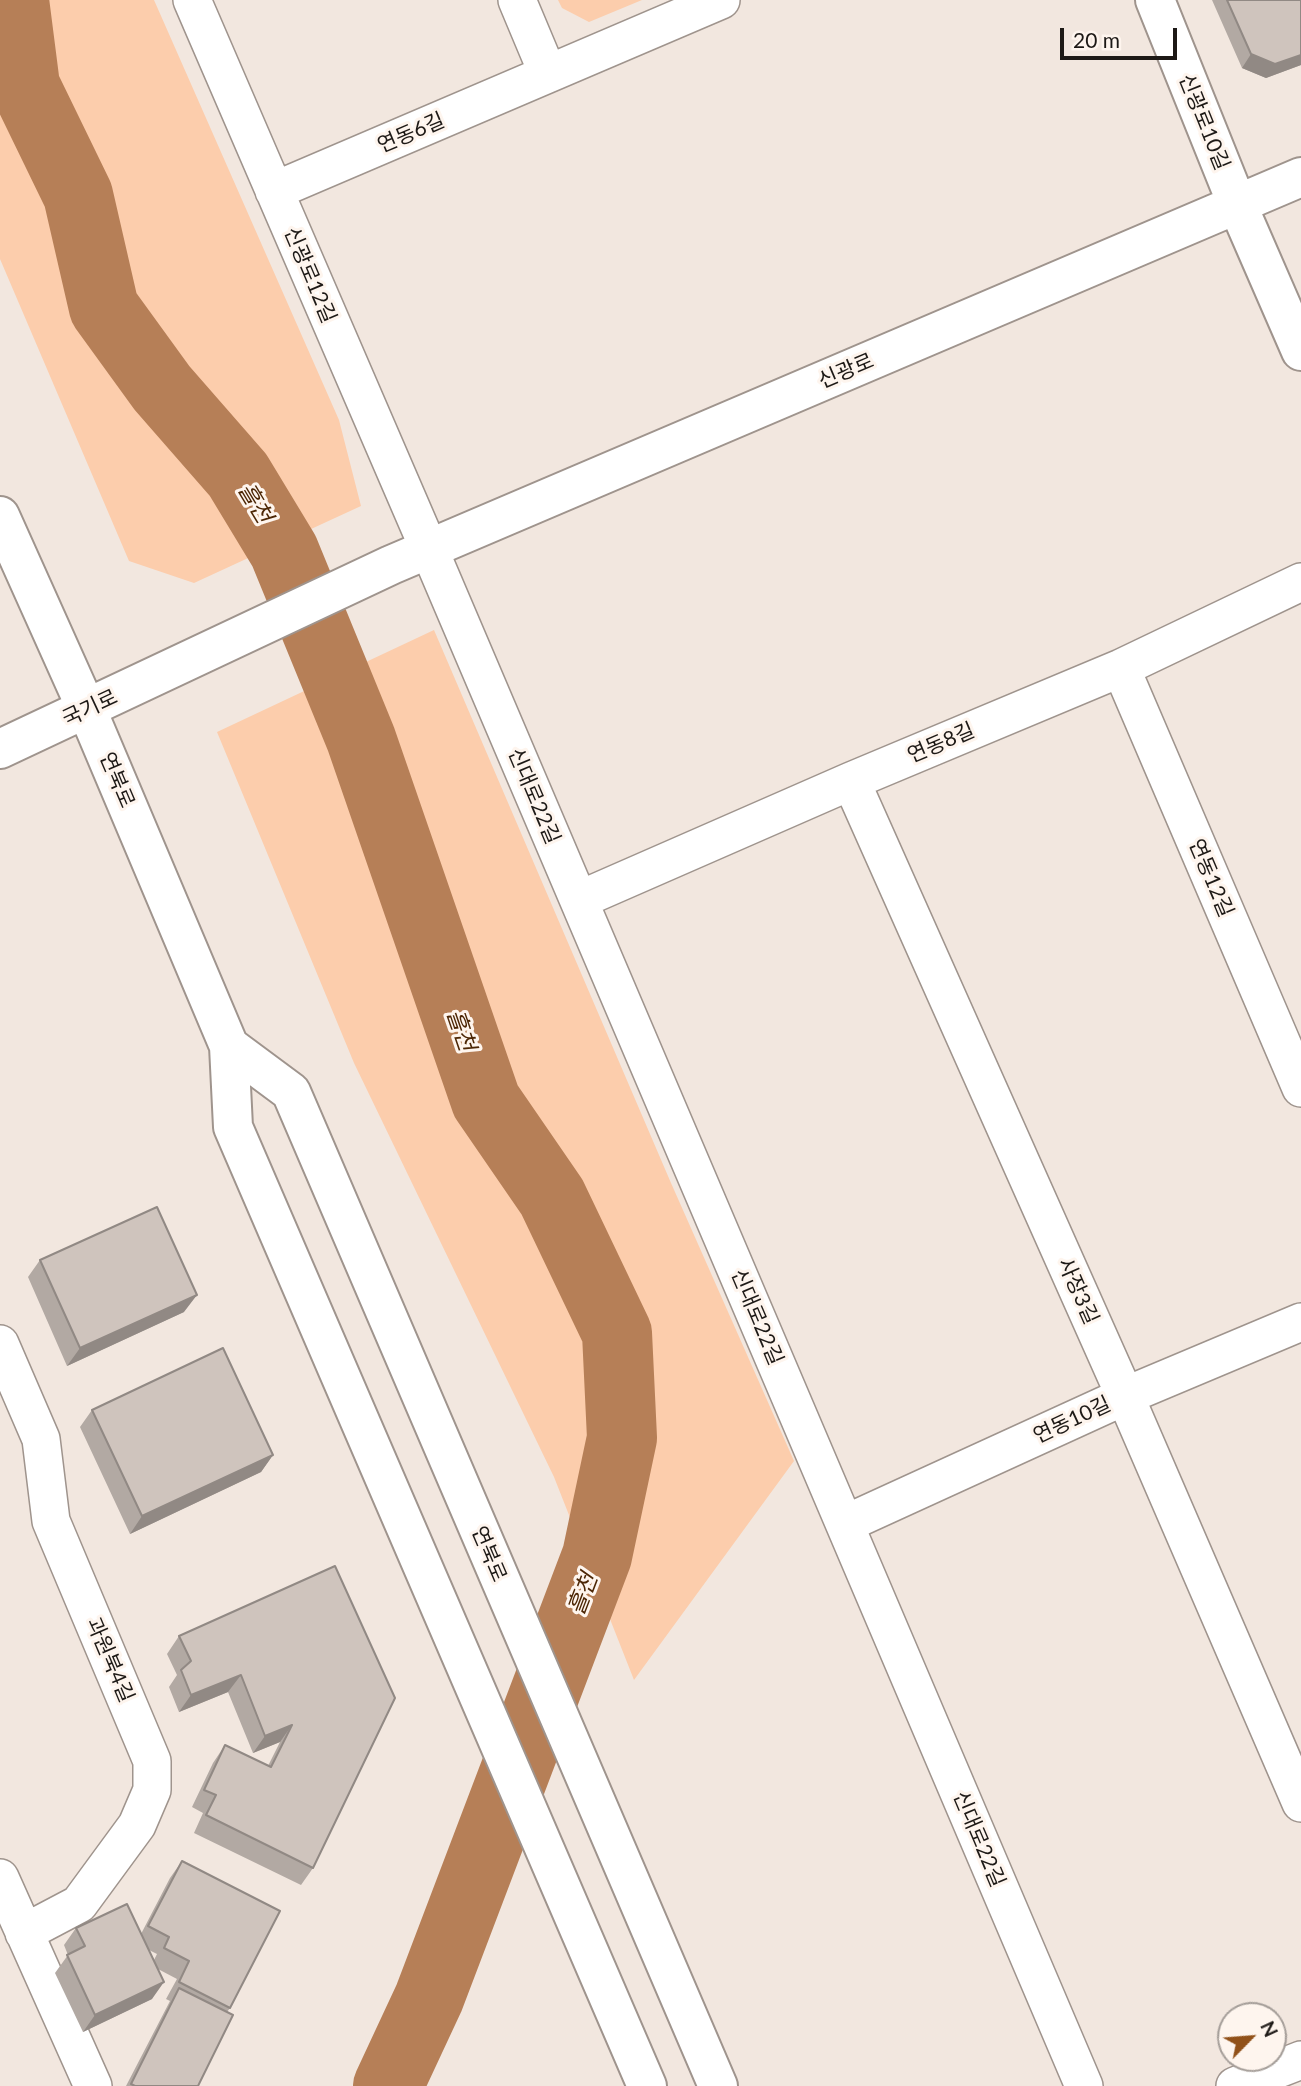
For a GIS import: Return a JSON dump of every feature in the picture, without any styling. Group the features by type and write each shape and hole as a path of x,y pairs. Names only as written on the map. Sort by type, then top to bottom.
{"main road":[{"name":"신광로10길","path":"1155,0 1237,204 1301,351"},
{"name":"신광로","path":"391,565 1301,177"},
{"name":"연북로","path":"0,516 87,710 229,1046 233,1127 647,2086"},
{"name":"국기로","path":"0,749 391,565"},
{"name":"연북로","path":"229,1046 291,1092 718,2086"}],"street":[{"name":"신광로12길","path":"192,0 429,549"},
{"path":"517,0 548,74"},
{"name":"연동6길","path":"274,191 721,0"},
{"name":"신대로22길","path":"429,549 1084,2086"},
{"name":"연동8길","path":"579,900 1121,668 1301,582"},
{"name":"연동12길","path":"1121,668 1301,1088"},
{"name":"사장3길","path":"852,781 1125,1396 1301,1803"},
{"name":"연동10길","path":"845,1524 1125,1396 1301,1322"},
{"name":"과원북4길","path":"0,1344 41,1439 51,1521 152,1761 152,1790 137,1825 79,1904 24,1933"},
{"path":"0,1878 93,2086"},
{"path":"1235,2086 1301,2060"}],"shaded area":[{"path":"0,0 154,0 339,420 361,506 194,583 129,561 0,259"},
{"path":"558,0 642,0 589,22 562,8"},
{"path":"434,630 671,1183 794,1461 634,1680 554,1477 354,1063 217,732"}],"building":[{"path":"1227,0 1301,0 1301,55 1275,64 1251,54"},
{"path":"157,1207 197,1295 80,1348 40,1260"},
{"path":"223,1348 273,1455 142,1516 92,1410"},
{"path":"335,1566 395,1698 313,1868 206,1815 216,1795 204,1790 225,1745 271,1767 292,1725 265,1736 241,1675 191,1695 181,1670 191,1661 179,1636"},
{"path":"182,1861 280,1911 230,2008 179,1982 189,1961 164,1948 169,1937 148,1926"},
{"path":"127,1904 164,1982 95,2015 67,1955 85,1946 76,1928"},
{"path":"179,1988 233,2015 198,2086 135,2086 131,2084"}],"waterway":[{"name":"흘천","path":"14,0 25,86 78,195 104,308 162,388 238,475 284,551 361,739 486,1101 552,1197 617,1333 622,1438 597,1556 429,1998 388,2086"}]}
